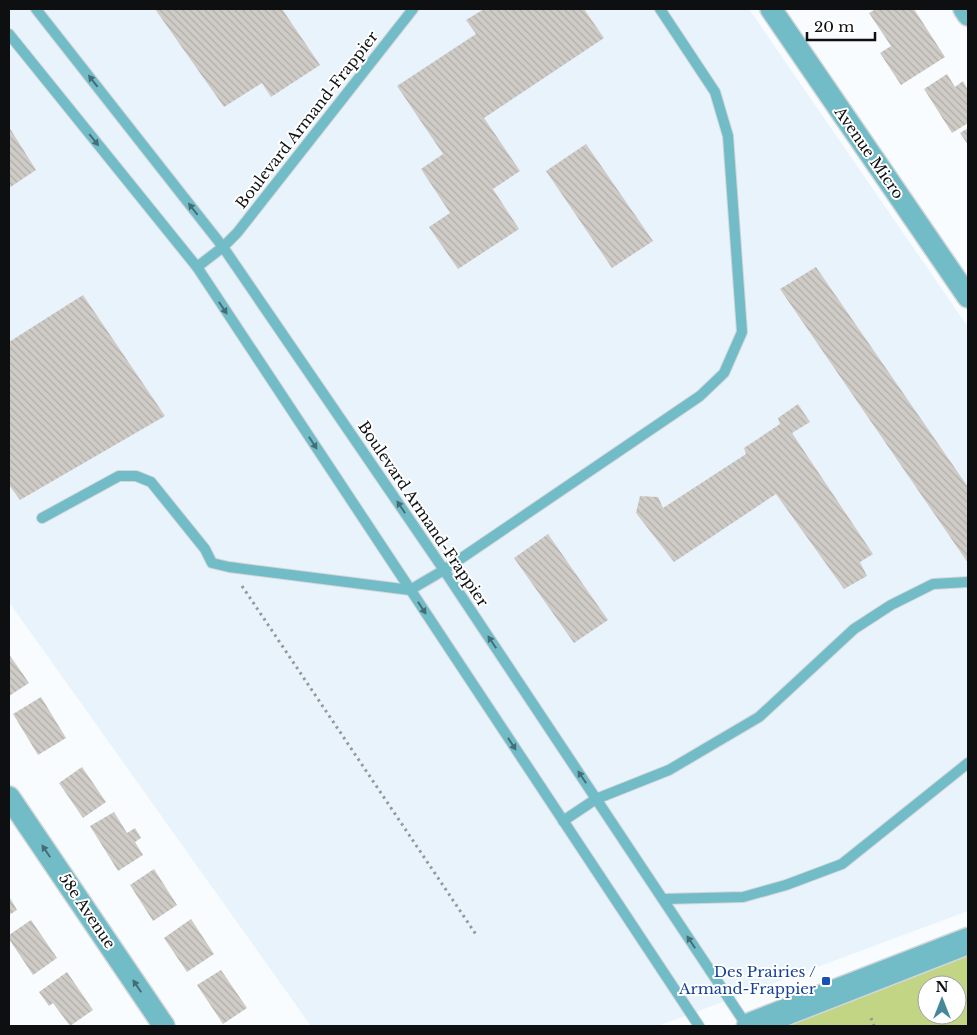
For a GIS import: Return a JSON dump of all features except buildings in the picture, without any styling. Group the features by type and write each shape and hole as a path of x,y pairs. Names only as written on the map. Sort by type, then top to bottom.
{"street":[{"name":"Avenue Micro","path":"770,9 968,296"},
{"path":"964,9 968,15"},
{"name":"58e Avenue","path":"9,797 164,1026"},
{"path":"748,1026 968,941"}],"lane":[{"name":"Boulevard Armand-Frappier","path":"36,9 223,247 444,570 748,1026"},
{"name":"Boulevard Armand-Frappier","path":"197,267 223,247 237,233 413,9"},
{"path":"42,518 119,476 136,476 151,482 205,550 212,563 230,567 410,590 444,570 700,396 724,372 742,332 728,136 715,92 660,9"},
{"path":"9,34 197,267 699,1026"},
{"path":"563,821 596,799 669,770 759,717 854,629 891,605 932,584 968,582"},
{"path":"662,899 743,897 786,885 842,864 968,763"}],"path":[{"path":"230,567 477,936"},
{"path":"871,1018 874,1026"}],"shaded area":[{"path":"9,9 749,9 968,327 968,911 658,1026 311,1026 9,602"}],"green space":[{"path":"968,954 968,1026 750,1026"}],"place":[{"name":"Des Prairies / Armand-Frappier","path":"826,981"}]}
